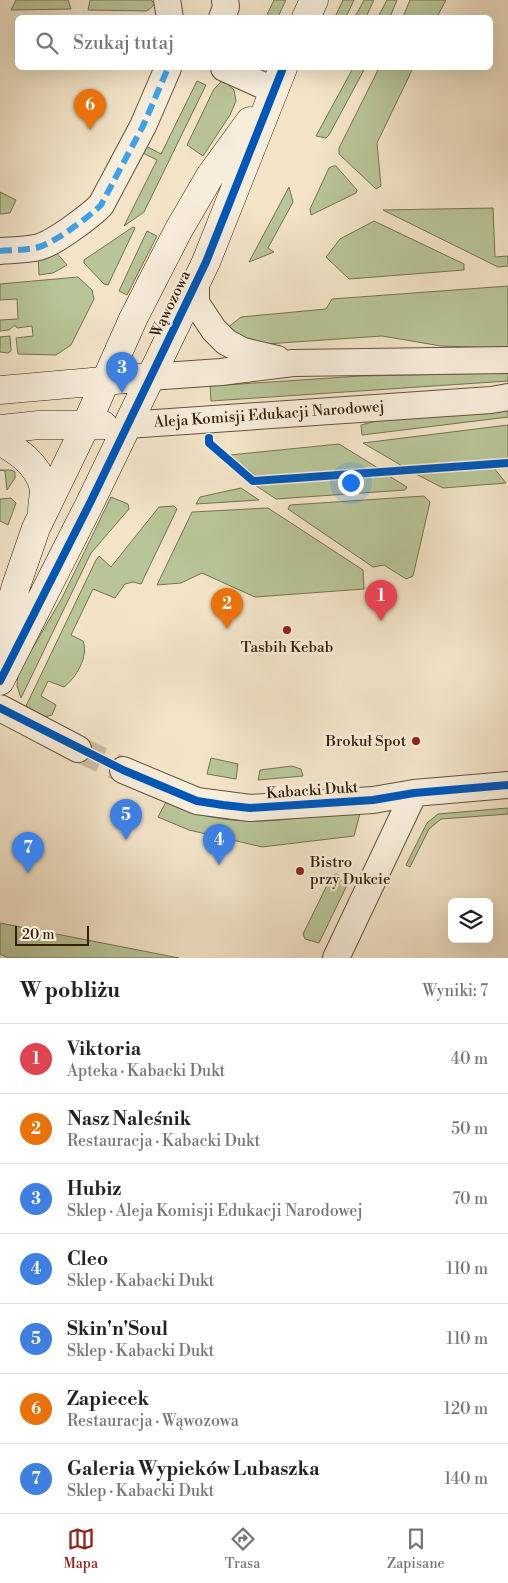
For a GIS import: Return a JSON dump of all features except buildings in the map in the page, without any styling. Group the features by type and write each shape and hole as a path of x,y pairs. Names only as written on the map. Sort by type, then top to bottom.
{"street":[{"path":"167,0 170,15"},
{"path":"223,15 226,0"},
{"path":"307,15 314,0"},
{"path":"0,251 32,248 47,244 101,206 143,126 167,70"},
{"path":"234,70 278,79"},
{"name":"Wąwozowa","path":"0,681 91,501 196,282 278,79"},
{"name":"Wąwozowa","path":"0,641 16,586 41,517 86,425 133,318 178,231 210,176 278,79"},
{"name":"Wąwozowa","path":"196,282 196,304 214,330 226,342 243,351 293,363"},
{"path":"0,390 221,372 293,363 508,360"},
{"name":"Aleja Komisji Edukacji Narodowej","path":"0,429 127,424 490,400 508,397"},
{"path":"0,441 16,450 35,469 44,486 41,517"},
{"path":"0,708 78,749"},
{"name":"Kabacki Dukt","path":"124,770 197,801 250,808 373,800 414,793 508,786"},
{"path":"336,958 414,793"}],"green space":[{"path":"16,0 68,0 71,9 11,10"},
{"path":"90,0 151,0 155,4 147,11 88,10"},
{"path":"274,0 286,0 279,15 267,15"},
{"path":"343,0 354,0 347,15 336,15"},
{"path":"364,0 374,0 367,15 356,15"},
{"path":"387,0 397,0 391,15 379,15"},
{"path":"410,0 446,0 438,15 404,15"},
{"path":"352,70 364,70 329,135 326,138 316,136"},
{"path":"378,70 412,70 377,143 381,186 376,189 339,154 339,148"},
{"path":"223,80 234,90 236,101 230,115 203,156 187,145 214,89"},
{"path":"197,81 206,85 144,212 124,226 157,160 141,152 144,145 161,154"},
{"path":"336,166 357,190 356,193 311,215 310,209 329,168"},
{"path":"289,187 293,202 268,248 274,252 249,262"},
{"path":"0,192 16,200 10,213 0,214"},
{"path":"493,208 495,257 508,256 508,266 498,267 383,210"},
{"path":"374,221 464,264 464,270 349,279 326,257 340,239"},
{"path":"133,227 135,228 108,285 104,284 84,263 84,260"},
{"path":"147,231 157,236 127,295 119,291"},
{"path":"54,250 67,265 53,273 39,275 38,256"},
{"path":"78,277 92,290 94,299 71,345 56,355 18,354 16,338 33,336 32,326 17,328 15,325 9,330 0,331 0,320 18,319 17,299 0,300 0,284"},
{"path":"508,286 508,348 441,346 382,336 266,344 255,343 226,329 241,317 326,309 332,299"},
{"path":"10,336 11,351 8,353 0,352 0,337"},
{"path":"508,373 508,381 211,401 210,386 361,376"},
{"path":"508,404 508,417 362,435 361,425 403,414"},
{"path":"508,425 508,459 404,467 363,443"},
{"path":"339,444 378,468 257,477 230,455"},
{"path":"493,467 506,483 443,488 414,473"},
{"path":"0,470 15,472 15,478 7,490 5,471"},
{"path":"389,476 407,487 405,490 276,499 255,485"},
{"path":"241,488 259,500 196,504 200,497"},
{"path":"424,496 430,502 413,576 406,579 384,565 373,567 288,509 290,505"},
{"path":"111,497 128,504 129,509 91,553 21,698 17,686 18,673 62,598"},
{"path":"11,498 16,503 8,525 0,521 0,499"},
{"path":"174,506 177,509 141,584 133,582 125,584 115,598 93,589 71,635 83,641 83,660 69,683 64,687 48,681 41,696 56,705 52,715 44,717 26,706 96,560 99,556 111,567 159,507"},
{"path":"268,508 363,570 364,589 255,597 202,573 181,583 157,585 192,512"},
{"path":"211,758 238,764 236,779 207,774"},
{"path":"292,766 301,769 303,776 258,780 260,770"},
{"path":"166,802 191,812 238,821 283,820 357,810 360,813 354,836 262,847 189,830 158,817"},
{"path":"508,808 508,814 441,819 429,829 410,867 406,865 427,823 438,814"},
{"path":"337,874 347,879 348,883 319,943 305,939 303,934 332,875"},
{"path":"0,923 179,958 9,958 0,954"}],"tunnel":[{"path":"78,749 123,770"}],"marked path":[{"path":"0,251 30,249 45,245 71,229 101,205 143,126 167,70"}],"cycle path":[{"path":"0,681 91,501 206,262 282,70"},
{"path":"209,438 209,443 253,481 508,463"},
{"path":"0,708 123,770 197,801 223,805 250,808 373,800 414,793 508,785"}],"place":[{"name":"Zapiecek","path":"90,130"},
{"name":"Hubiz","path":"122,393"},
{"name":"Viktoria","path":"381,621"},
{"name":"Nasz Naleśnik","path":"227,629"},
{"name":"Tasbih Kebab","path":"287,630"},
{"name":"Brokuł Spot","path":"416,741"},
{"name":"Skin'n'Soul","path":"126,840"},
{"name":"Cleo","path":"219,865"},
{"name":"Bistro przy Dukcie","path":"300,871"},
{"name":"Galeria Wypieków Lubaszka","path":"28,873"}]}
